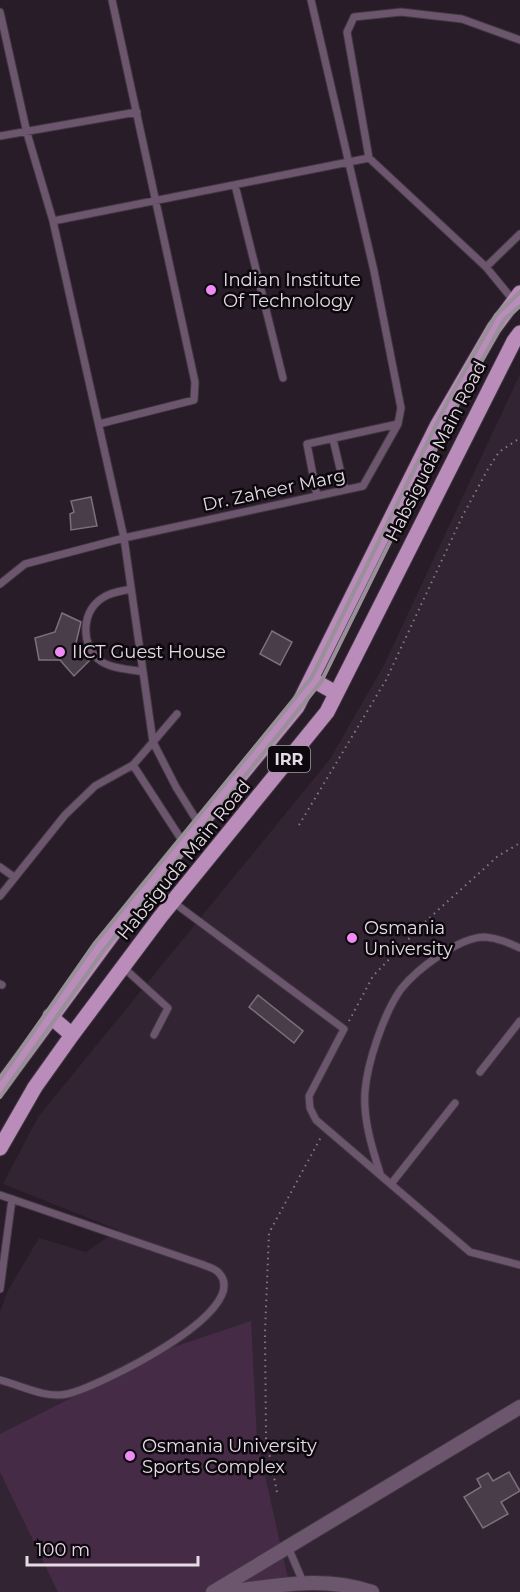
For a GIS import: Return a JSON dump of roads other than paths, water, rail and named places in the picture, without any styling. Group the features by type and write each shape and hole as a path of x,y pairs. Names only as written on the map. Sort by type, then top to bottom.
{"main road":[{"name":"Habsiguda Main Road","path":"0,1087 50,1016 183,842 297,707 437,426 516,297"},
{"name":"Habsiguda Main Road","path":"0,1148 35,1087 72,1035 173,902 327,712 520,333"},
{"path":"311,679 336,693"},
{"path":"50,1016 72,1035"}],"street":[{"path":"213,1592 520,1407"},
{"path":"228,1592 303,1582 344,1584 372,1592"}],"lane":[{"path":"99,424 194,400 195,382 112,0"},
{"name":"Dr. Zaheer Marg","path":"0,584 25,564 124,538 365,484 398,424 401,408 311,0"},
{"path":"0,12 27,133 53,221 124,538 153,742 176,787 199,824"},
{"path":"516,297 369,158 347,32 354,17 401,12 462,19 520,40"},
{"path":"0,136 137,112"},
{"path":"53,221 369,158"},
{"path":"235,184 283,378"},
{"path":"486,267 520,234"},
{"path":"317,496 307,444 398,424"},
{"path":"333,439 345,490"},
{"path":"131,589 110,594 96,603 86,621 86,633 98,659 109,666 143,672"},
{"path":"0,896 65,815 95,786 133,765 177,714"},
{"path":"133,765 183,842"},
{"path":"0,867 14,877"},
{"path":"173,902 344,1029 309,1096 310,1108 316,1120 470,1252 520,1265"},
{"path":"381,1175 370,1138 365,1092 380,1032 401,989 443,952 464,942 484,937 501,940 520,948"},
{"path":"124,967 168,1008 154,1035"},
{"path":"480,1072 520,1021"},
{"path":"391,1184 455,1104"},
{"path":"0,1195 201,1264 218,1272 224,1283 222,1296 200,1322 159,1351 101,1383 65,1395 38,1392 0,1380"},
{"path":"0,1289 12,1199"},
{"path":"288,1547 303,1582"}],"railway":[{"path":"0,1079 95,943 312,677 449,399 496,315 520,292"},
{"path":"0,1097 104,950 321,682 458,404 504,320 520,306"}],"place":[{"name":"Indian Institute Of Technology","path":"211,290"},
{"name":"IICT Guest House","path":"60,652"},
{"name":"Osmania University","path":"352,938"},
{"name":"Osmania University Sports Complex","path":"130,1456"}]}
